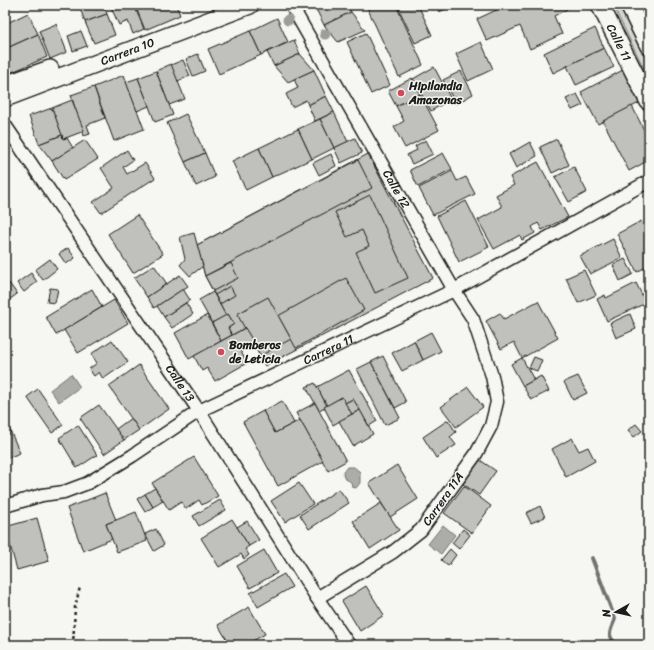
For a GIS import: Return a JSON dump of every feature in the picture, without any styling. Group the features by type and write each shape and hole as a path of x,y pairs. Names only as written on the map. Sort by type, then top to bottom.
{"main road":[{"name":"Carrera 10","path":"5,85 221,5"},
{"name":"Carrera 10","path":"5,98 250,5"},
{"name":"Calle 11","path":"600,5 649,102"},
{"path":"629,5 649,46"}],"street":[{"name":"Calle 12","path":"291,5 454,290 473,319 492,376"},
{"name":"Calle 13","path":"5,125 199,411 317,598 349,645"},
{"name":"Carrera 11","path":"5,506 42,495 64,492 88,483 132,456 199,411 454,290 649,181"},
{"name":"Carrera 11A","path":"317,598 393,552 421,530 476,454 491,426 497,402 492,376"}],"path":[{"path":"73,645 75,607 80,587"}],"shaded area":[{"path":"613,5 622,5 649,61 649,79"},
{"path":"639,5 649,5 649,28"},
{"path":"71,374 80,387 59,402 50,390"},
{"path":"347,467 354,467 360,472 360,483 356,488 352,487 351,482 344,478 343,472"},
{"path":"443,525 455,535 441,554 428,544"}],"building":[{"path":"79,5 97,5 98,8 104,6 107,14 85,22"},
{"path":"110,5 134,5 144,29 133,34 128,21 119,25"},
{"path":"135,5 176,5 180,15 145,30"},
{"path":"324,5 348,5 351,12 324,25 316,9"},
{"path":"366,5 396,5 423,65 399,77"},
{"path":"397,5 418,5 432,35 415,43"},
{"path":"436,5 455,5 439,12"},
{"path":"507,5 547,5 548,7 553,5 565,5 567,9 554,16 562,34 530,49 520,26 487,41 477,19"},
{"path":"351,12 365,30 338,42 324,25"},
{"path":"28,13 38,34 5,49 5,24"},
{"path":"107,14 115,35 94,43 85,22"},
{"path":"277,18 288,42 261,55 250,31"},
{"path":"56,24 67,52 50,59 39,31"},
{"path":"595,28 604,48 553,73 544,53"},
{"path":"81,31 87,46 73,51 68,36"},
{"path":"250,31 261,55 219,74 208,49"},
{"path":"366,33 390,85 371,94 347,42"},
{"path":"38,34 47,57 5,75 5,49"},
{"path":"294,40 300,54 274,66 267,52"},
{"path":"481,42 493,69 468,81 456,54"},
{"path":"604,48 614,67 576,85 567,66"},
{"path":"198,54 205,71 193,76 186,59"},
{"path":"300,54 314,70 288,82 274,66"},
{"path":"183,60 190,76 173,83 166,67"},
{"path":"171,64 185,99 169,105 156,71"},
{"path":"434,67 451,99 431,111 413,79"},
{"path":"314,70 326,96 308,105 306,100 292,107 286,94 298,88 294,79"},
{"path":"623,70 639,103 598,124 581,92"},
{"path":"156,71 173,115 155,122 138,78"},
{"path":"461,71 473,94 456,104 443,80"},
{"path":"124,75 144,129 114,141 94,87"},
{"path":"138,78 149,106 137,111 126,82"},
{"path":"412,78 420,94 396,106 388,91"},
{"path":"94,87 105,118 87,125 90,134 84,136 71,95"},
{"path":"420,94 439,130 405,148 394,127 404,121 396,106"},
{"path":"577,94 583,105 572,110 566,99"},
{"path":"326,96 334,112 315,121 308,105"},
{"path":"72,100 84,131 63,139 52,108"},
{"path":"632,106 649,140 649,160 629,171 603,121"},
{"path":"52,108 62,135 39,144 29,116"},
{"path":"334,112 348,142 334,148 320,119"},
{"path":"186,114 205,153 185,162 167,123"},
{"path":"320,119 334,148 312,159 298,129"},
{"path":"298,129 312,159 272,177 259,148"},
{"path":"62,135 63,139 67,138 73,148 52,161 39,144"},
{"path":"355,138 362,153 341,163 334,148"},
{"path":"557,139 569,165 552,173 540,147"},
{"path":"85,140 98,159 64,180 52,161"},
{"path":"426,140 433,154 412,164 407,155 417,150 415,146"},
{"path":"530,142 537,156 516,168 509,154"},
{"path":"259,148 272,177 246,190 232,161"},
{"path":"127,150 133,160 123,167 127,174 145,163 155,178 101,213 93,202 114,188 101,168"},
{"path":"205,153 215,177 196,186 185,162"},
{"path":"443,153 452,169 418,187 410,170"},
{"path":"331,154 336,166 319,175 313,163"},
{"path":"368,154 433,278 265,366 245,328 232,335 228,328 234,324 228,314 226,316 205,276 197,245"},
{"path":"358,160 372,188 205,276 197,245"},
{"path":"538,162 568,217 542,230 538,223 532,227 535,233 522,240 520,235 494,249 478,220 502,207 496,195 514,185 510,177"},
{"path":"574,167 587,192 569,202 555,177"},
{"path":"452,171 457,181 466,177 475,194 433,215 419,188"},
{"path":"370,195 408,278 375,293 356,252 369,246 362,230 347,237 335,212"},
{"path":"466,201 489,247 459,262 437,216"},
{"path":"137,215 163,254 133,273 108,234"},
{"path":"641,221 649,236 649,265 637,272 617,234"},
{"path":"194,233 203,266 190,276 180,265 185,259 180,237"},
{"path":"613,239 622,258 590,274 580,256"},
{"path":"68,248 75,258 66,264 59,254"},
{"path":"50,259 57,269 43,280 35,270"},
{"path":"625,259 633,274 620,281 613,265"},
{"path":"231,263 238,278 213,291 205,276"},
{"path":"154,265 167,284 147,297 134,278"},
{"path":"584,270 596,295 578,303 566,278"},
{"path":"31,273 37,282 24,292 17,283"},
{"path":"180,275 188,286 154,308 147,297"},
{"path":"346,278 364,310 296,348 278,316"},
{"path":"9,283 17,294 5,303 5,286"},
{"path":"636,283 646,303 607,321 597,299 605,295 606,298"},
{"path":"230,286 235,295 220,304 215,295"},
{"path":"50,288 58,289 55,303 47,302"},
{"path":"92,289 102,307 56,335 46,317"},
{"path":"183,289 190,300 164,317 157,306"},
{"path":"213,292 226,316 212,323 199,300"},
{"path":"268,297 291,339 260,356 237,314"},
{"path":"114,300 128,323 78,353 64,330"},
{"path":"538,301 558,338 522,358 514,342 501,349 486,321 500,313 504,319"},
{"path":"186,303 193,314 172,328 164,317"},
{"path":"228,314 234,324 228,328 232,335 221,341 212,323"},
{"path":"630,314 636,329 616,338 610,323"},
{"path":"207,315 221,341 189,359 175,333"},
{"name":"Bomberos de Leticia","path":"245,328 253,341 239,348 247,363 215,381 207,368 202,371 194,356"},
{"path":"431,332 441,351 423,360 414,341"},
{"path":"112,340 128,362 103,379 99,372 94,376 89,369 97,363 91,354"},
{"path":"414,341 423,360 402,371 392,353"},
{"path":"383,356 406,402 395,408 371,362"},
{"path":"534,357 542,360 537,371 529,368"},
{"path":"522,358 534,380 523,386 511,364"},
{"path":"371,362 400,418 385,425 357,369"},
{"path":"139,365 169,409 139,430 109,386"},
{"path":"349,370 377,421 369,426 353,399 345,403 342,397 327,406 317,387"},
{"path":"541,376 549,391 531,400 523,386"},
{"path":"578,376 587,393 573,400 564,382"},
{"path":"315,383 327,406 319,410 306,387"},
{"path":"468,387 483,407 456,427 441,407"},
{"path":"38,389 63,425 52,433 27,397"},
{"path":"342,397 352,414 333,425 324,407"},
{"path":"353,399 360,410 352,414 345,403"},
{"path":"282,401 294,423 275,433 263,411"},
{"path":"315,403 346,461 328,471 296,413"},
{"path":"99,405 124,440 104,454 80,418"},
{"path":"360,410 373,434 353,446 339,421"},
{"path":"263,411 275,433 300,420 323,461 278,486 243,422"},
{"path":"131,418 139,430 124,440 116,429"},
{"path":"5,419 20,453 5,459"},
{"path":"448,420 456,432 450,437 456,445 436,458 423,437"},
{"path":"636,424 642,431 634,437 628,430"},
{"path":"78,425 97,455 77,468 59,438"},
{"path":"572,438 579,451 588,447 595,461 566,477 552,449"},
{"path":"649,445 649,456 644,448"},
{"path":"194,457 218,496 202,505 199,500 186,509 181,502 169,510 152,483"},
{"path":"480,460 496,471 479,495 463,484"},
{"path":"397,465 418,499 390,517 369,483"},
{"path":"299,483 313,504 285,522 271,501"},
{"path":"464,486 491,506 472,533 444,513"},
{"path":"155,488 163,501 153,507 145,494"},
{"path":"339,489 349,503 309,529 300,515"},
{"path":"105,493 116,520 106,524 112,539 83,551 67,508"},
{"path":"145,494 153,507 145,512 137,499"},
{"path":"220,500 226,510 199,526 193,516"},
{"path":"381,503 399,530 370,549 353,521"},
{"path":"540,506 545,517 531,523 526,513"},
{"path":"136,512 147,541 117,552 106,524"},
{"path":"37,518 49,561 17,570 5,527"},
{"path":"232,519 249,546 245,549 249,555 244,559 241,554 219,567 201,538"},
{"path":"247,521 259,540 249,546 237,527"},
{"path":"156,529 164,545 154,551 145,534"},
{"path":"463,529 470,535 459,549 452,543"},
{"path":"450,549 456,555 448,566 441,560"},
{"path":"264,550 277,573 250,588 237,566"},
{"path":"284,574 292,587 258,607 250,593"},
{"path":"366,586 384,615 360,631 342,601"},
{"path":"249,607 265,634 246,645 230,645 218,625"},
{"path":"262,640 264,645 253,645"}],"waterway":[{"path":"592,558 615,619 610,636 617,645"}],"place":[{"name":"Hipilandia Amazonas","path":"401,93"},
{"name":"Bomberos de Leticia","path":"221,352"}]}
